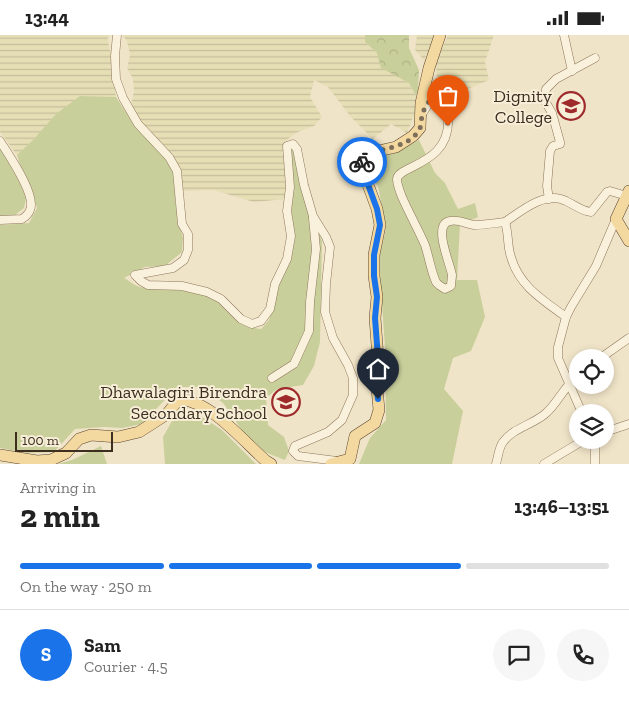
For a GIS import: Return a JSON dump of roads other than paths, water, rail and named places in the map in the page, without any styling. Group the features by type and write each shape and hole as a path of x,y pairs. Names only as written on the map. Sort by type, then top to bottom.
{"main road":[{"path":"335,463 350,459 355,437 375,423 379,410 377,388 379,371 375,318 377,297 374,262 380,225 377,209 363,171 362,161 365,154 396,147 413,136 420,128 422,103 429,67 440,35"},
{"path":"628,193 616,219 629,241"},
{"path":"0,455 37,461 51,460 66,453 79,439 91,435 118,437 140,433 167,414 179,399 197,403 209,411 223,421 266,461 272,464"}],"street":[{"path":"117,35 116,79 123,98 138,124 169,157 177,171 182,224 188,234 188,250 184,260 173,268 135,275 141,281 148,285 182,286 207,292 221,299 241,319 252,324 261,321 270,309 275,284 287,259 291,236 287,211 290,187 287,146 293,144 297,149 304,185 313,216 316,249 309,331 294,364 272,379"},
{"path":"564,35 572,71"},
{"path":"549,199 547,185 550,151 560,142 552,113 545,101 546,89 556,79 595,58"},
{"path":"422,114 433,97 442,95 445,99 448,126 445,138 439,149 430,158 399,174 397,179 400,192 424,245 437,284 445,289 451,286 452,276 442,229 444,224 449,221 473,225 505,222 538,201 549,199 564,199 584,211 591,212 608,192 628,193"},
{"path":"0,141 31,198 30,210 22,219 0,220"},
{"path":"313,216 330,247 325,312 333,338 353,378 353,395 342,420 328,432 295,446 293,451 298,456 335,463"},
{"path":"496,464 502,443 510,433 531,424 546,414 569,382 558,359 558,347 566,317 596,266 616,219"},
{"path":"505,222 510,257 517,272 529,289 566,317"},
{"path":"613,349 629,337"},
{"path":"614,429 629,424"},
{"path":"544,464 569,449"},
{"path":"595,449 595,464"}],"place":[{"name":"Dignity College","path":"571,106"},
{"name":"Dhawalagiri Birendra Secondary School","path":"286,402"}]}
